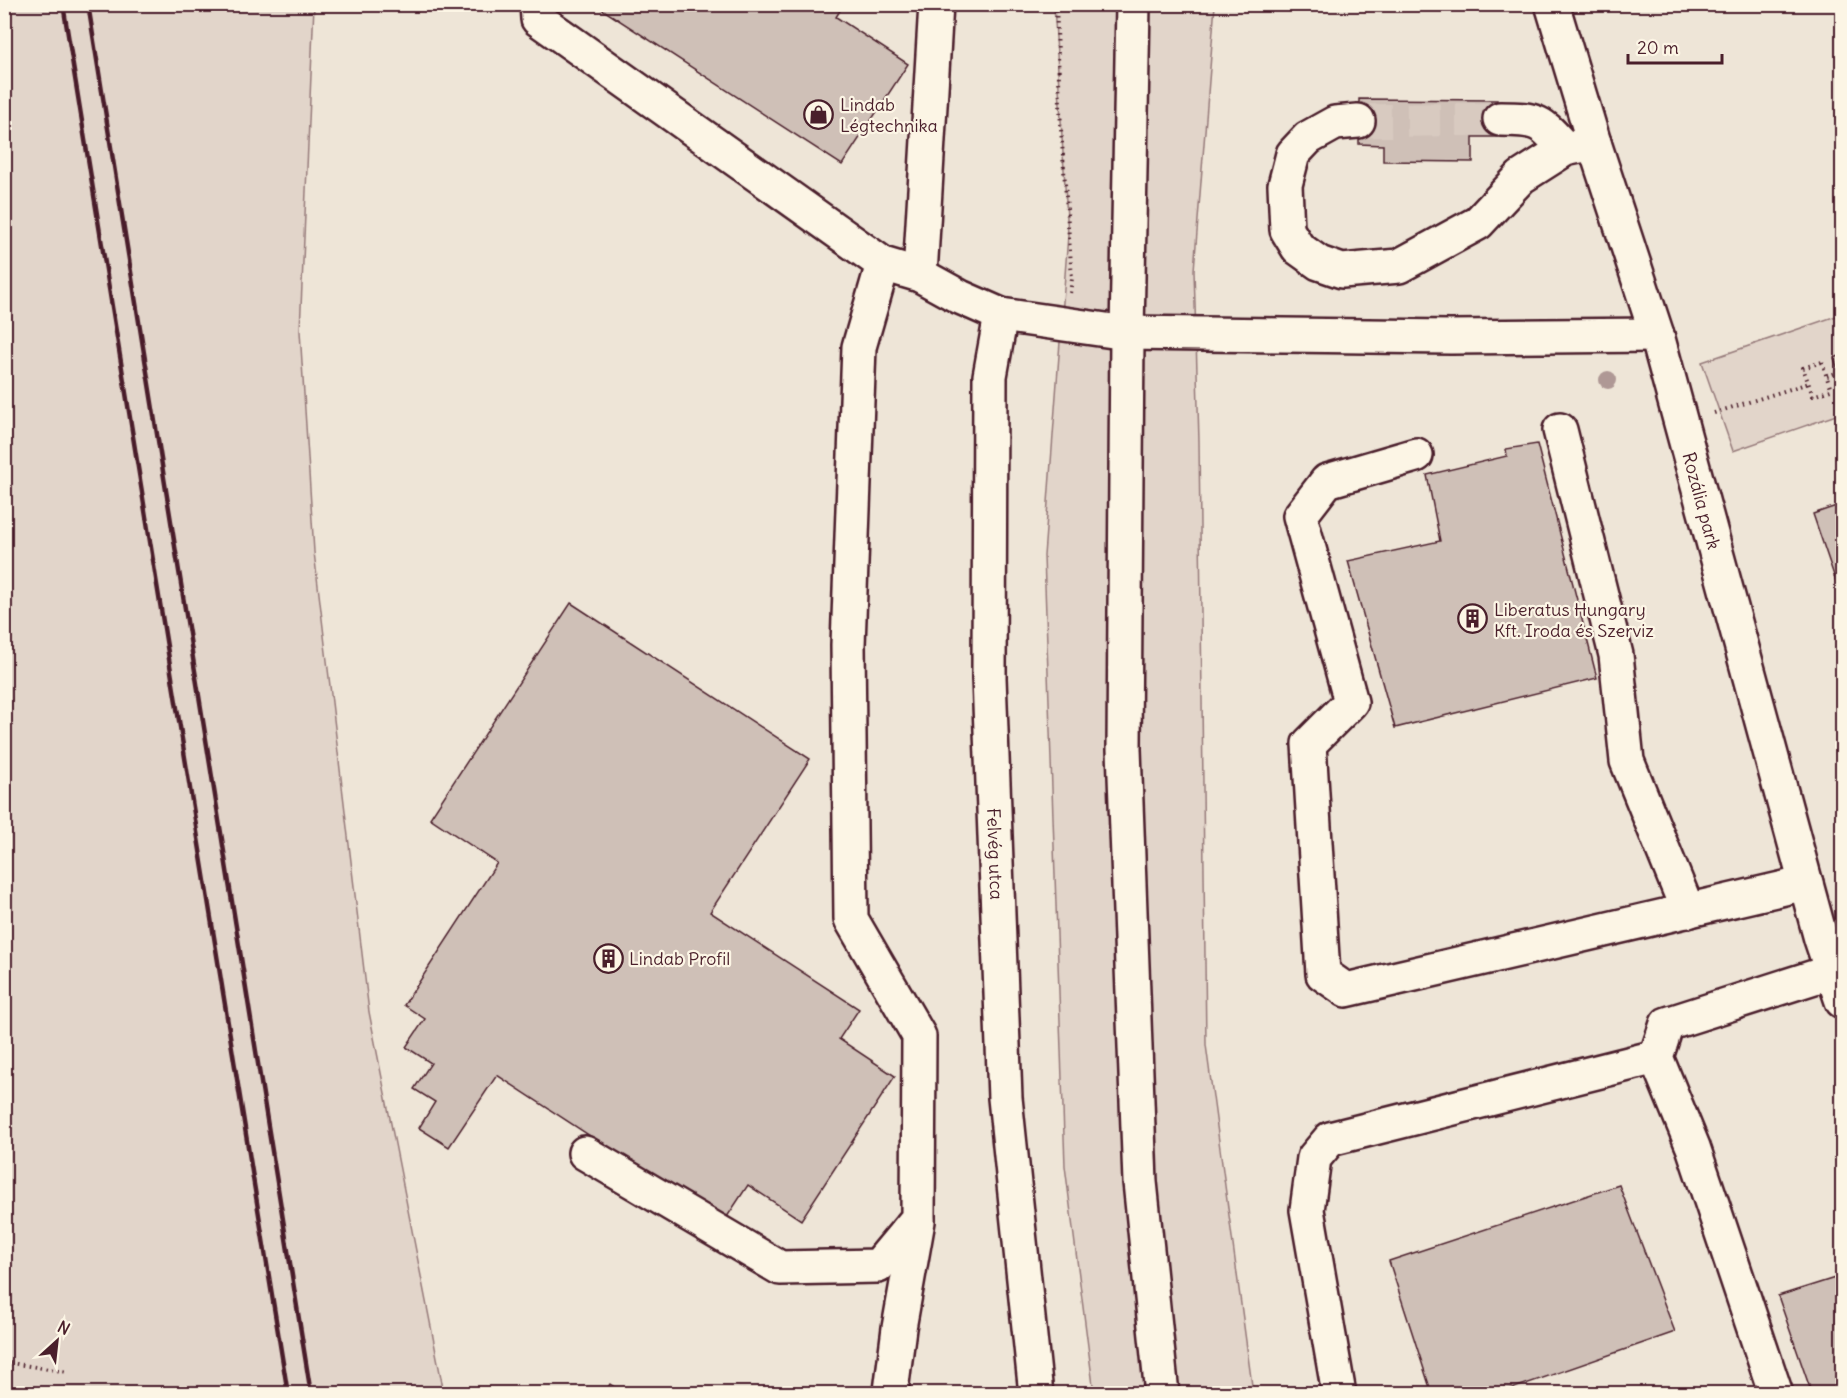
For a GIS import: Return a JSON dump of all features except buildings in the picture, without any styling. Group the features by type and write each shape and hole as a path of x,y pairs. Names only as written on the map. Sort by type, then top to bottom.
{"main road":[{"path":"537,4 538,19 883,264 920,275 960,297 1001,315 1127,333 1451,337 1657,335"},
{"path":"920,275 936,4"},
{"path":"1132,4 1124,749 1140,1182 1161,1394"},
{"name":"Rozália park","path":"1552,4 1579,146 1657,335 1806,883 1836,966"},
{"path":"1500,119 1521,119 1544,125 1579,146"},
{"path":"1358,121 1335,123 1308,138 1293,154 1285,185 1287,230 1298,248 1319,263 1342,271 1399,267 1478,222 1521,177 1579,146"},
{"path":"883,264 859,346 848,645 851,919 919,1036 918,1218 899,1328 891,1391 893,1394"},
{"name":"Felvég utca","path":"1001,315 990,376 989,678 1005,1098 1036,1394"},
{"path":"1560,430 1616,654 1627,761 1688,911"},
{"path":"1416,455 1327,481 1300,516 1351,702 1310,744 1323,974 1346,990 1806,883"},
{"path":"1772,1392 1693,1147 1656,1057 1667,1024 1836,966"},
{"path":"1339,1394 1307,1210 1314,1158 1330,1139 1656,1057"},
{"path":"585,1153 780,1268 878,1266 918,1218"}],"path":[{"path":"1056,4 1061,129 1072,278 1067,324"},
{"path":"1822,362 1831,390 1813,396 1809,383 1803,368 1822,362"},
{"path":"1827,376 1839,372"},
{"path":"1714,413 1809,383"},
{"path":"4,1362 68,1372"}],"shaded area":[{"path":"4,5 314,5 300,331 314,552 369,1012 444,1393 15,1394 9,1383 4,1361"},
{"path":"314,5 1054,5 1068,235 1044,556 1065,1166 1094,1393 444,1393 369,1012 314,552 300,331"},
{"path":"1054,5 1215,5 1194,270 1199,441 1206,1045 1253,1393 1094,1393 1065,1166 1044,556 1068,235"},
{"path":"1215,5 1842,5 1842,1393 1253,1393 1206,1045 1199,441 1194,270"},
{"path":"1842,314 1842,413 1733,451 1702,362"}],"tunnel":[{"path":"1358,121 1500,119"}],"railway":[{"path":"63,4 288,1394"},
{"path":"88,4 311,1394"}],"place":[{"name":"Lindab Légtechnika","path":"819,114"},
{"name":"Liberatus Hungary Kft. Iroda és Szerviz","path":"1473,619"},
{"name":"Lindab Profil","path":"608,958"}]}
